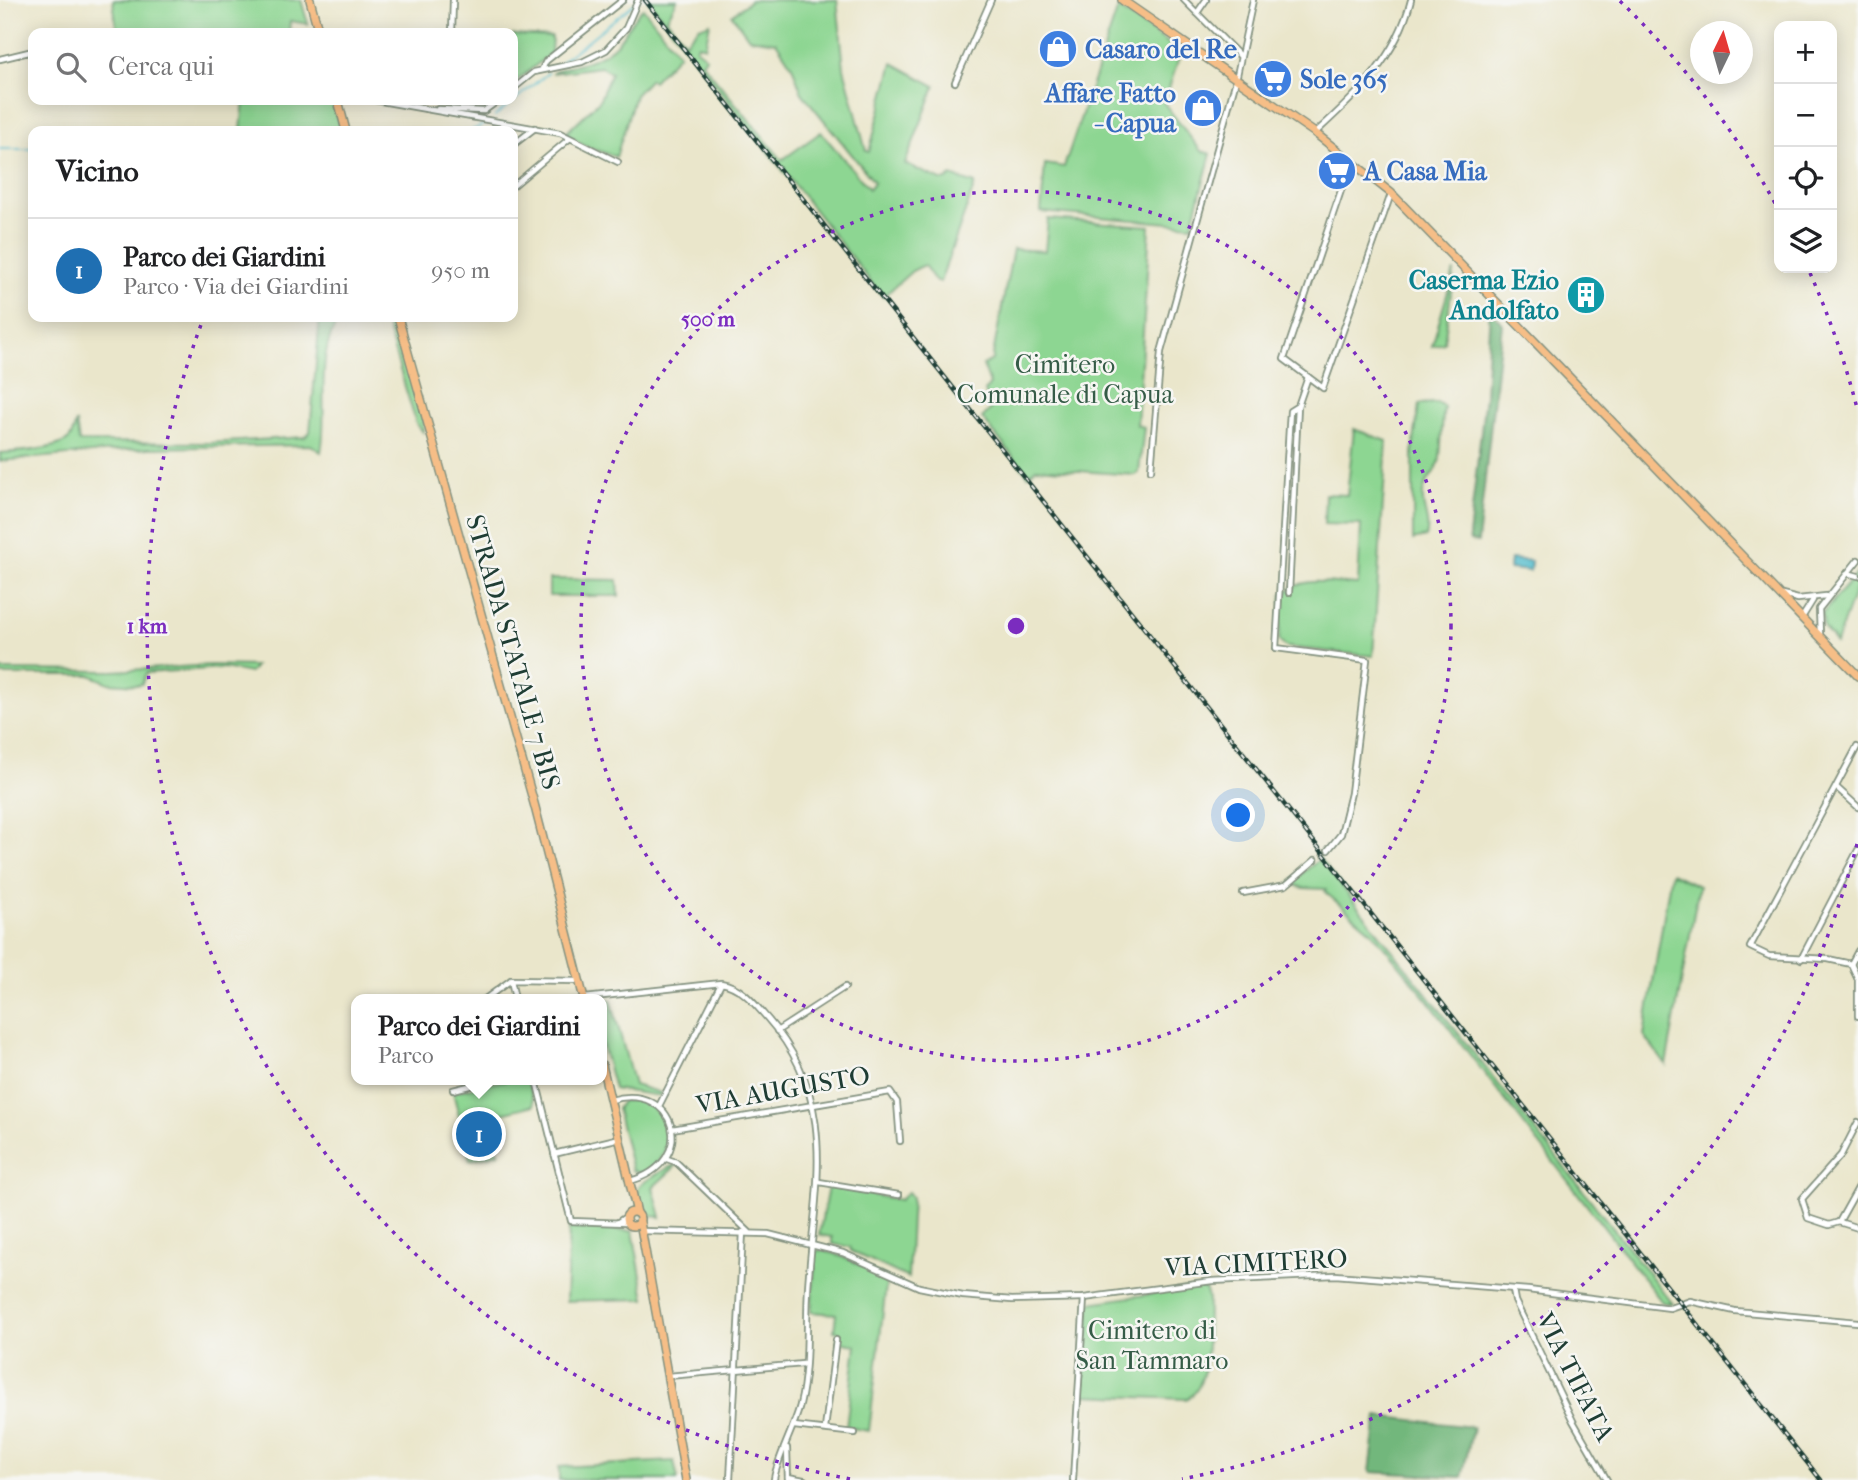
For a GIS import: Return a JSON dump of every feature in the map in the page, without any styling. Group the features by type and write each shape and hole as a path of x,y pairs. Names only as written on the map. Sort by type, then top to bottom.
{"main road":[{"path":"310,0 318,28"},
{"path":"1122,0 1315,133 1391,193 1803,616 1858,676"},
{"path":"339,105 345,126"},
{"name":"STRADA STATALE 7 BIS","path":"399,322 535,807 583,994"},
{"path":"607,1085 641,1231 687,1480"},
{"path":"631,1185 628,1220 642,1242"},
{"path":"628,1220 638,1217"},
{"path":"628,1220 638,1217"}],"street":[{"path":"452,28 453,0"},
{"path":"542,69 546,61 623,0"},
{"path":"518,86 542,69 591,59 622,35 638,0"},
{"path":"955,82 991,0"},
{"path":"1184,0 1240,57"},
{"path":"1198,13 1206,0"},
{"path":"1151,470 1161,352 1236,80 1253,0"},
{"path":"1315,133 1380,68 1395,43 1410,0"},
{"path":"0,59 28,52"},
{"path":"403,105 560,133 618,162"},
{"path":"426,109 484,111 492,105"},
{"path":"518,141 536,128"},
{"path":"518,182 569,139"},
{"path":"1351,160 1284,359 1323,388 1391,193"},
{"path":"1289,593 1298,406 1308,377"},
{"path":"1298,406 1290,411 1276,648 1367,660 1352,793 1341,834 1328,850"},
{"path":"1820,635 1819,609 1827,595 1858,561"},
{"path":"1847,573 1858,576"},
{"path":"1782,595 1798,600 1827,595"},
{"path":"1803,616 1808,605 1817,598"},
{"path":"1803,616 1819,609"},
{"path":"1851,964 1828,959 1769,957 1749,947 1857,747"},
{"path":"1836,787 1858,807"},
{"path":"1801,959 1858,850"},
{"path":"1243,893 1286,884 1315,860"},
{"path":"1851,964 1858,951"},
{"path":"1851,964 1858,979 1858,1016"},
{"path":"511,980 515,994"},
{"path":"492,994 511,980 579,981"},
{"path":"607,996 721,983 742,992 777,1031 803,1077 812,1105 818,1142 819,1182 811,1244 801,1403 774,1480"},
{"path":"659,1106 721,983"},
{"path":"777,1031 845,987"},
{"path":"453,1090 469,1085"},
{"path":"537,1085 571,1221 614,1223 628,1220"},
{"name":"VIA AUGUSTO","path":"672,1129 890,1092 897,1102 900,1141"},
{"path":"611,1100 631,1096 659,1106 672,1129 667,1159 652,1174 631,1185"},
{"path":"1858,1122 1841,1155 1802,1199 1808,1219 1829,1226 1839,1222 1858,1188"},
{"path":"554,1154 620,1138"},
{"path":"667,1159 676,1162 746,1232 734,1370 730,1480"},
{"path":"819,1182 899,1195"},
{"path":"1839,1222 1858,1228"},
{"name":"VIA CIMITERO","path":"641,1231 746,1232 811,1244 843,1253 919,1287 952,1294 1012,1300 1084,1298 1212,1281 1335,1275 1513,1290 1670,1308 1690,1301 1735,1311 1858,1322"},
{"name":"VIA TIFATA","path":"1513,1290 1515,1301 1566,1408 1607,1480"},
{"path":"1073,1480 1084,1298"},
{"path":"825,1429 836,1340"},
{"path":"667,1376 803,1364"},
{"path":"793,1426 855,1433"},
{"path":"787,1448 788,1478 804,1480"}],"green space":[{"path":"113,0 301,0 308,24 290,21 289,28 116,28"},
{"path":"648,0 677,0 667,19 685,42 699,27 710,23 705,47 698,44 696,48 706,57 702,63 782,160 821,132 869,189 874,182 802,93 792,66 776,42 749,38 732,15 751,0 837,0 844,68 866,151 869,152 893,63 935,86 905,164 941,180 947,180 951,176 975,184 940,282 936,282 924,265 912,271 883,297"},
{"path":"643,8 679,54 635,95 616,157 583,145 566,133 599,101 611,73 601,67 552,73 605,53 618,43"},
{"path":"1118,8 1181,52 1164,103 1201,151 1211,154 1192,225 1041,212 1045,164 1064,167"},
{"path":"518,35 552,37 551,53 518,80"},
{"path":"244,105 334,105 340,126 241,126"},
{"path":"448,105 485,105 480,108"},
{"name":"Cimitero Comunale di Capua","path":"1048,219 1150,226 1137,425 1144,427 1139,472 1135,475 1036,468 1028,475 982,418 991,409 985,391 990,384 983,365 992,360 1013,249 1045,251"},
{"path":"1454,271 1444,343 1432,346"},
{"path":"1490,308 1502,324 1478,542 1470,541 1469,536 1485,396"},
{"path":"320,322 338,322 332,331 324,364 321,452 311,445 149,448 0,461 0,453 36,450 64,443 72,435 76,422 79,442 209,443 305,437 310,432"},
{"path":"386,322 395,322 424,422 423,432 416,423"},
{"path":"1437,403 1444,407 1439,463 1423,493 1427,520 1426,537 1413,540 1413,450 1419,404"},
{"path":"1354,429 1387,441 1373,656 1286,647 1279,641 1282,595 1291,588 1310,582 1358,585 1361,525 1324,524 1325,494 1347,495"},
{"path":"1858,572 1858,582 1836,643 1824,628 1822,614"},
{"path":"549,579 618,580 619,596 549,596"},
{"path":"211,665 255,666 250,673 224,668 146,673 142,684 138,685 109,683 90,675 0,675 0,670 113,671"},
{"path":"1320,859 1673,1304 1662,1302 1372,932 1325,892 1326,889 1303,888 1290,883"},
{"path":"1671,873 1699,886 1666,1065 1644,1035"},
{"path":"607,1000 611,1000 634,1085 661,1093 660,1096 614,1089 607,1063"},
{"path":"484,1085 529,1085 534,1105 490,1116 498,1153 470,1160 453,1092"},
{"path":"637,1100 659,1114 665,1124 667,1136 661,1158 641,1174 632,1170 617,1109 622,1101"},
{"path":"677,1165 653,1187 661,1217 642,1215 639,1187 669,1167"},
{"path":"828,1187 900,1200 908,1192 912,1197 908,1278 851,1251 850,1247 832,1244 832,1237 819,1235"},
{"path":"569,1228 633,1231 645,1299 566,1301"},
{"path":"816,1251 836,1254 887,1277 869,1431 846,1427 856,1345 837,1342 839,1332 834,1331 836,1314 811,1312"},
{"name":"Cimitero di San Tammaro","path":"1198,1287 1205,1289 1208,1297 1207,1338 1204,1369 1194,1393 1186,1399 1083,1395 1090,1303"},
{"path":"1377,1416 1473,1427 1462,1477 1370,1472"},
{"path":"674,1461 678,1480 559,1480 559,1467"}],"water":[{"path":"1510,559 1531,561 1530,571 1509,569"}],"waterway":[{"path":"561,62 635,3"},
{"path":"518,97 548,73"},
{"path":"495,116 509,105"},
{"path":"481,126 485,124"},
{"path":"0,149 28,149"}],"tunnel":[{"path":"1315,860 1328,850"}],"railway":[{"path":"645,0 1821,1480"}],"place":[{"name":"Casaro del Re","path":"1058,49"},
{"name":"Sole 365","path":"1273,79"},
{"name":"Affare Fatto - Capua","path":"1203,108"},
{"name":"A Casa Mia","path":"1337,171"},
{"name":"Caserma Ezio Andolfato","path":"1586,295"},
{"name":"Parco dei Giardini","path":"479,1134"}]}
